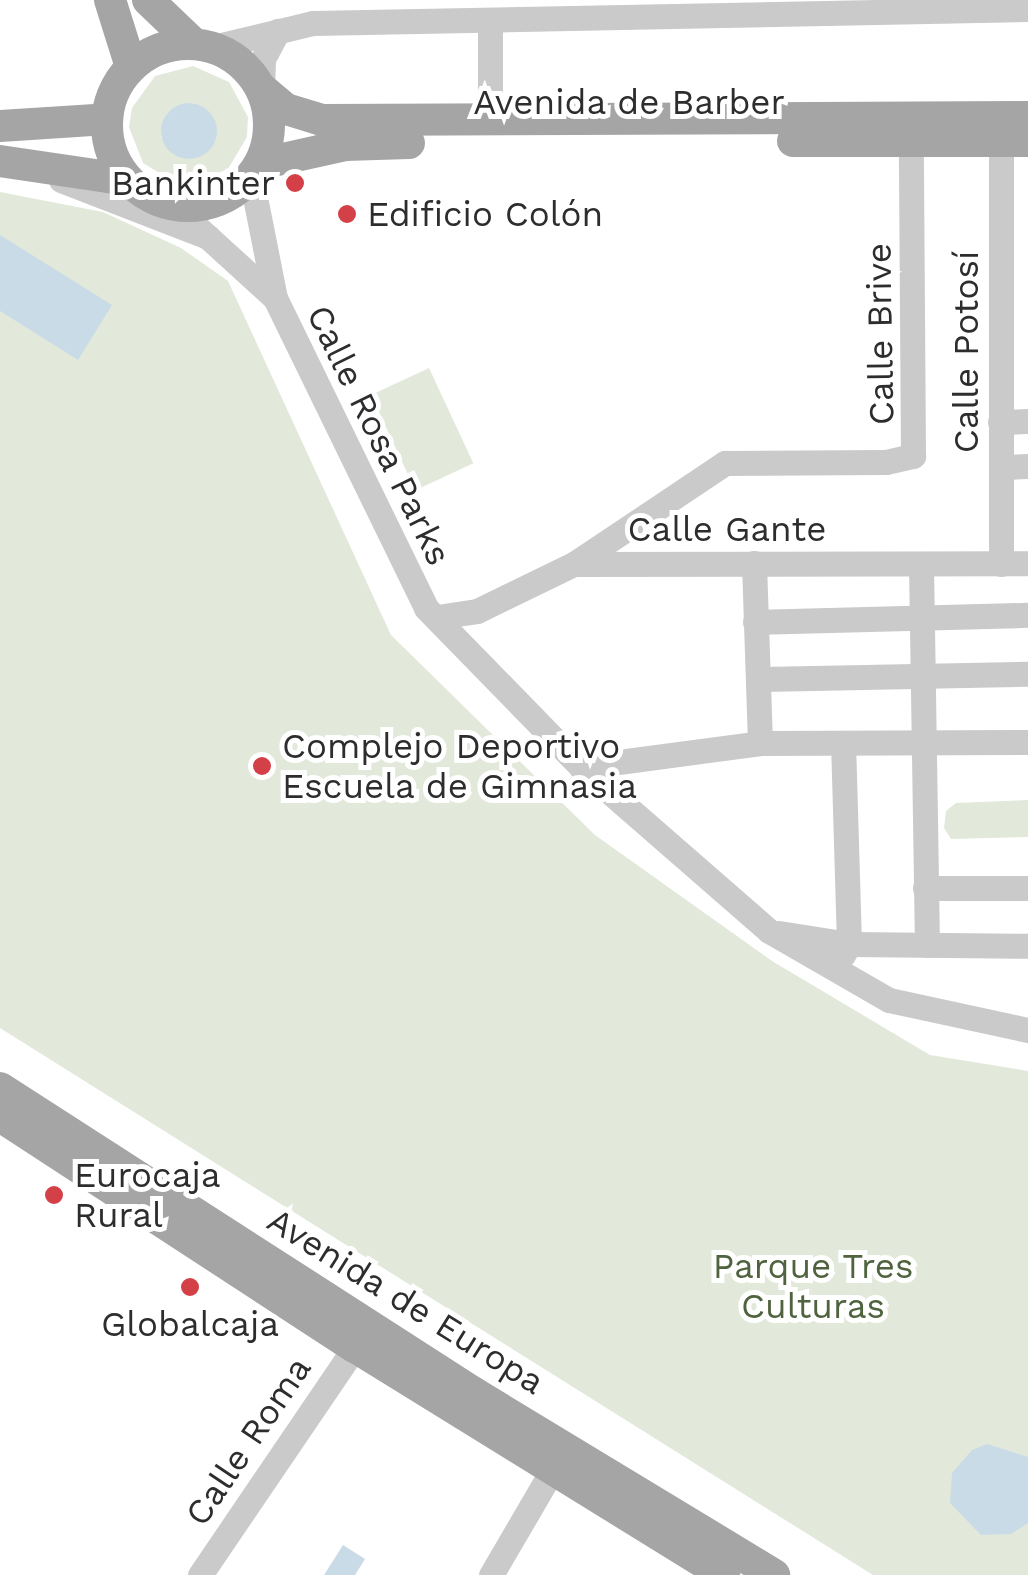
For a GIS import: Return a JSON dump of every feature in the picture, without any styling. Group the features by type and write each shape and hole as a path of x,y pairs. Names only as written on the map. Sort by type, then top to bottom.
{"main road":[{"path":"110,0 131,66"},
{"path":"7,162 128,180 172,204 215,202 255,171 270,114 262,89 250,70 203,45 148,0"},
{"path":"128,180 111,152 107,119 131,66 170,45 203,45"},
{"name":"Avenida de Barber","path":"262,89 286,109 322,120 490,120 1006,133"},
{"name":"Avenida de Barber","path":"255,171 346,144 911,141 1006,133 1028,117"},
{"path":"0,126 107,119"},
{"name":"Avenida de Europa","path":"0,1088 474,1393 774,1575"},
{"name":"Avenida de Europa","path":"0,1116 355,1347 724,1575"}],"street":[{"path":"203,45 312,22 502,13 738,7 1028,9"},
{"path":"490,120 502,13"},
{"path":"262,89 262,58 278,31"},
{"name":"Calle Potosí","path":"1001,564 1006,133"},
{"name":"Calle Brive","path":"574,564 725,464 886,462 913,456 911,141"},
{"path":"7,162 208,237"},
{"name":"Calle Rosa Parks","path":"255,171 275,298 407,580 437,618 581,767 769,931 832,972 909,1006 1028,1030"},
{"name":"Calle Rosa Parks","path":"172,204 275,298"},
{"path":"1000,422 1028,421"},
{"path":"1001,467 1028,466"},
{"name":"Calle Gante","path":"437,618 477,611 574,564 1028,564"},
{"path":"754,564 760,743"},
{"path":"921,564 927,945"},
{"path":"755,622 1028,615"},
{"path":"758,679 1028,674"},
{"path":"581,767 760,743 1028,742"},
{"path":"832,972 849,944 843,743"},
{"path":"925,888 1028,888"},
{"path":"769,931 849,944 1028,946"},
{"name":"Calle Roma","path":"200,1575 355,1347"},
{"path":"491,1575 553,1469"}],"green space":[{"path":"193,66 229,82 248,117 247,137 228,169 194,184 174,182 143,163 129,127 132,108 155,76","holes":["194,103 210,112 161,138 168,112"]},
{"name":"Complejo Deportivo Escuela de Gimnasia","path":"0,192 103,212 181,248 228,281 391,635 595,835 772,961 930,1055 1028,1071 1028,1575 873,1575 0,1028"},
{"path":"429,368 473,463 415,490 371,395"},
{"path":"1028,800 1028,837 951,839 944,828 946,811 956,803"}],"water":[{"path":"189,103 209,111 217,131 209,151 189,159 169,151 161,131 169,111"},
{"path":"0,235 112,305 78,360 0,311"},
{"path":"987,1444 1028,1457 1028,1523 1011,1534 981,1535 950,1503 952,1473 972,1450"},
{"path":"343,1545 365,1559 355,1575 324,1575"}],"place":[{"name":"Bankinter","path":"295,183"},
{"name":"Edificio Colón","path":"347,214"},
{"name":"Complejo Deportivo Escuela de Gimnasia","path":"262,766"},
{"name":"Eurocaja Rural","path":"54,1195"},
{"name":"Globalcaja","path":"190,1287"}],"park label":[{"name":"Parque Tres Culturas","path":"813,1286"}]}
